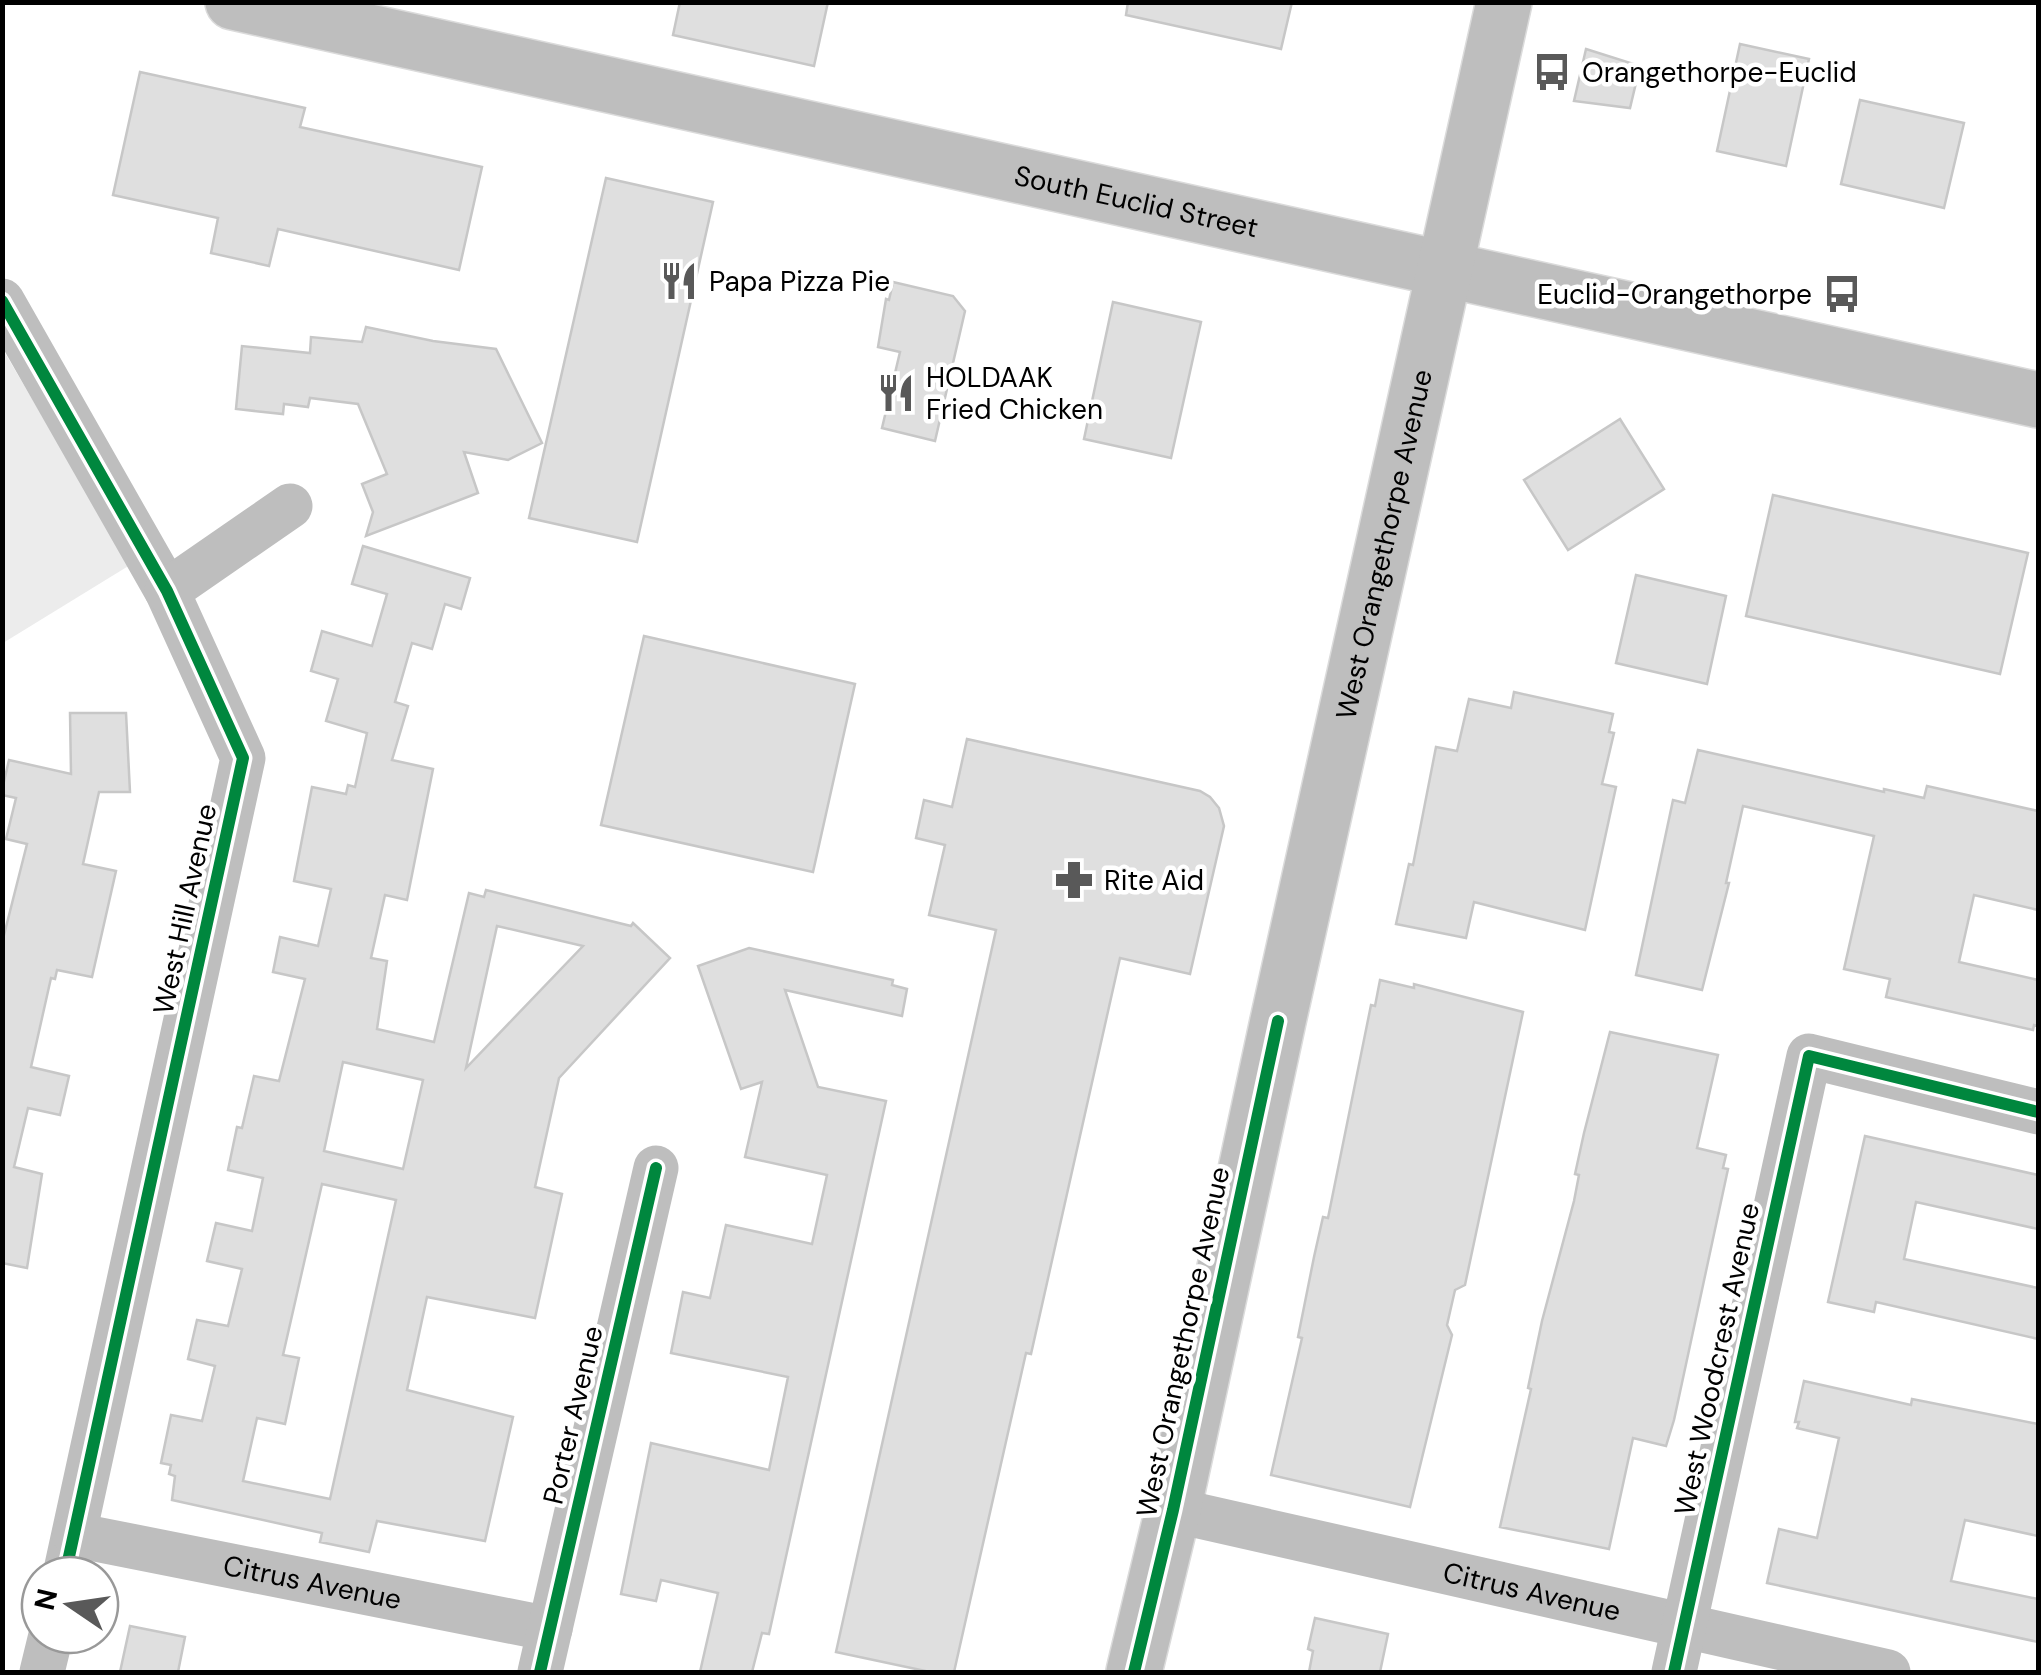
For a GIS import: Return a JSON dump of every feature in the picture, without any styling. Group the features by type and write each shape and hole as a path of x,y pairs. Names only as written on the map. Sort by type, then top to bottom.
{"main road":[{"name":"South Euclid Street","path":"233,2 2038,400"},
{"name":"West Orangethorpe Avenue","path":"1134,1672 1174,1510 1278,1020 1504,2"}],"street":[{"name":"West Hill Avenue","path":"2,301 167,591 243,758 70,1555"},
{"path":"167,591 290,506"},
{"name":"West Woodcrest Avenue","path":"1674,1672 1810,1056 2038,1112"},
{"name":"Porter Avenue","path":"540,1672 656,1168"},
{"name":"Citrus Avenue","path":"1174,1510 1888,1672"},
{"name":"Citrus Avenue","path":"120,1563 550,1629"}],"shaded area":[{"path":"2,348 130,565 3,643 2,643"}],"building":[{"path":"680,2 828,2 814,66 673,35"},
{"path":"1128,2 1292,2 1281,49 1126,15"},
{"path":"1740,44 1809,59 1786,166 1717,151"},
{"path":"1586,49 1640,66 1630,108 1574,101"},
{"path":"140,72 305,108 300,127 482,167 459,270 278,229 269,266 211,253 218,218 113,195"},
{"path":"1860,100 1964,123 1944,208 1841,184"},
{"path":"606,178 713,202 637,542 529,518"},
{"path":"893,282 953,296 965,311 935,441 882,428 900,352 878,347"},
{"path":"1113,302 1201,322 1171,458 1084,439"},
{"path":"366,327 496,349 542,443 508,460 464,452 478,493 366,536 373,512 362,484 387,474 358,404 310,398 308,407 284,404 283,414 236,409 242,346 310,353 311,337 362,342"},
{"path":"1620,419 1664,489 1568,550 1524,480"},
{"path":"1773,495 2028,553 2000,674 1746,616"},
{"path":"363,546 470,578 461,609 445,604 432,649 412,643 395,702 408,706 392,760 433,769 407,900 385,895 371,958 387,961 377,1029 434,1042 469,893 484,897 486,890 631,926 633,923 670,958 559,1078 535,1187 562,1194 535,1318 427,1297 407,1390 513,1417 485,1541 377,1521 369,1552 320,1542 322,1533 172,1500 175,1476 169,1474 171,1465 161,1463 171,1415 202,1421 215,1366 188,1359 197,1320 228,1326 242,1269 207,1261 216,1223 252,1231 263,1178 228,1170 254,1076 279,1081 305,979 273,972 280,937 318,946 331,889 294,881 312,787 346,794 348,785 355,787 367,733 326,721 338,679 311,671 322,631 372,646 387,594 352,584","holes":["497,926 583,946 466,1068","343,1062 423,1080 403,1169 324,1151","322,1184 396,1200 330,1499 243,1481 257,1418 285,1424 299,1358 283,1355"]},
{"path":"1636,575 1726,596 1707,684 1616,663"},
{"path":"644,636 855,684 813,872 601,825"},
{"path":"1514,692 1613,714 1609,732 1614,733 1602,784 1616,787 1585,930 1474,902 1466,938 1396,924 1409,864 1413,865 1436,747 1457,751 1469,699 1511,708"},
{"path":"70,713 126,713 130,792 99,792 83,864 116,871 92,977 57,970 55,979 51,978 31,1067 69,1076 60,1115 28,1108 14,1167 42,1174 27,1268 2,1263 2,943 27,844 6,839 16,798 2,795 2,790 9,760 71,774"},
{"path":"967,739 1200,791 1219,808 1224,826 1190,974 1120,958 954,1672 930,1672 836,1652 996,930 929,915 945,845 916,838 924,800 952,807"},
{"path":"1698,750 1884,792 1924,798 1927,786 2038,811 2038,910 1974,895 1959,962 2038,980 2038,1026 2034,1025 2033,1030 1886,997 1890,979 1844,969 1874,836 1743,806 1729,883 1702,990 1636,975 1673,800 1685,803"},
{"path":"749,948 893,980 892,985 907,989 902,1016 785,990 818,1087 886,1101 769,1634 762,1633 752,1672 700,1672 718,1593 661,1580 656,1601 621,1594 651,1443 769,1470 788,1377 671,1353 683,1292 710,1298 726,1225 812,1244 827,1175 745,1157 762,1082 741,1089 698,966"},
{"path":"1380,980 1414,988 1414,984 1523,1012 1465,1285 1455,1290 1447,1325 1452,1335 1410,1507 1271,1475 1302,1338 1298,1337 1314,1257 1323,1217 1328,1218 1371,1005 1375,1006"},
{"path":"1610,1032 1718,1055 1697,1148 1726,1155 1723,1168 1728,1169 1666,1446 1633,1438 1609,1549 1500,1527 1542,1321 1574,1201 1579,1175 1575,1174"},
{"path":"1865,1136 2038,1175 2038,1229 1916,1202 1904,1259 2038,1288 2038,1339 1876,1302 1874,1312 1828,1302"},
{"path":"1804,1381 1911,1405 1912,1399 2038,1424 2038,1536 1965,1520 1951,1581 2038,1599 2038,1642 1767,1583 1779,1529 1817,1538 1839,1438 1797,1428"},
{"path":"1315,1618 1388,1634 1380,1672 1309,1672 1313,1651 1308,1649"},
{"path":"130,1626 185,1637 178,1672 120,1672"}],"cycle path":[{"path":"2,301 167,591 243,758 69,1555"},
{"path":"1134,1672 1173,1510 1278,1021"},
{"path":"1674,1672 1809,1056 2038,1112"},
{"path":"540,1672 656,1168"}],"place":[{"name":"Orangethorpe-Euclid","path":"1552,72"},
{"name":"Papa Pizza Pie","path":"679,281"},
{"name":"Euclid-Orangethorpe","path":"1842,294"},
{"name":"HOLDAAK Fried Chicken","path":"896,393"},
{"name":"Rite Aid","path":"1074,880"}]}
